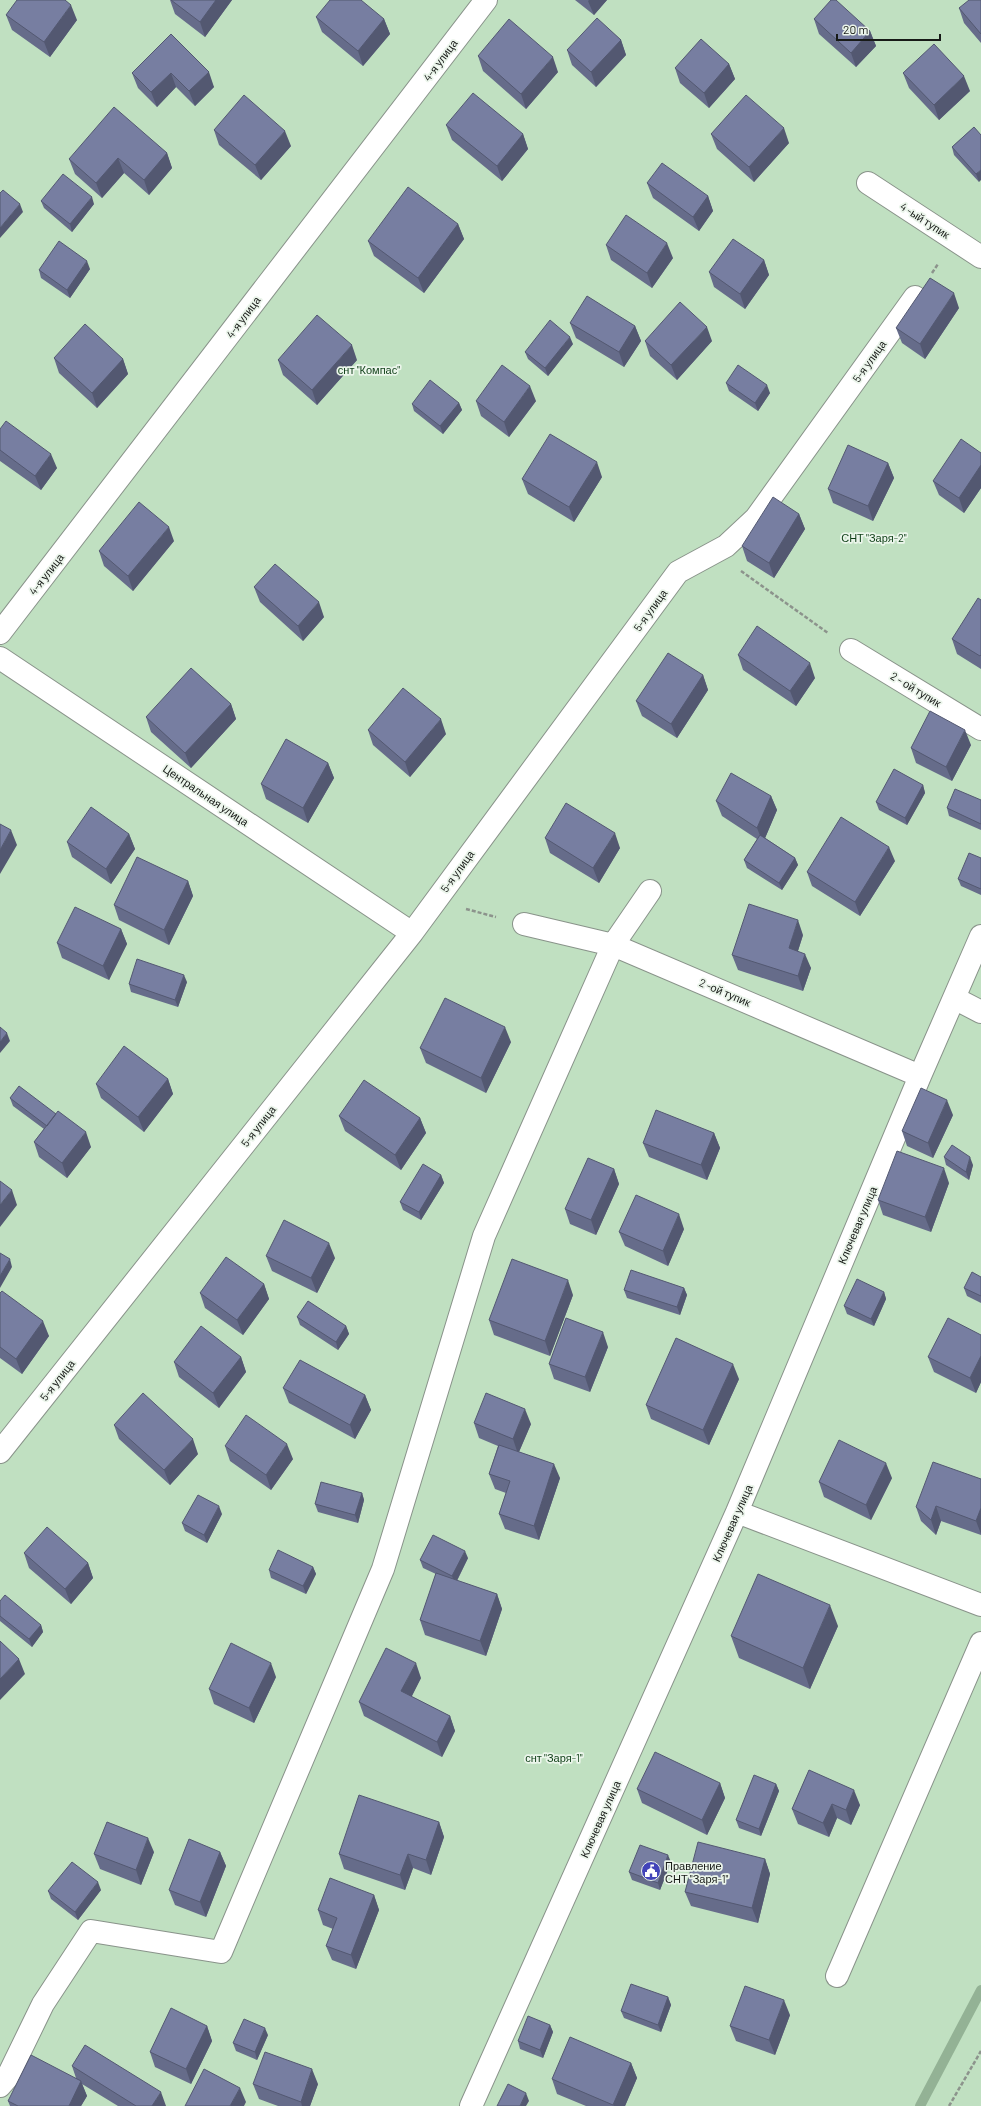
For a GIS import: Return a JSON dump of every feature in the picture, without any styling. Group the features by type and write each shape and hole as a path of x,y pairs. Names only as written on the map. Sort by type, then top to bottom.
{"street":[{"name":"4-я улица","path":"0,633 486,0"},
{"name":"4 -ый тупик","path":"868,183 981,257"},
{"name":"5-я улица","path":"0,1452 412,932 678,572 726,546 756,518 915,297"},
{"name":"2 - ой тупик","path":"851,650 981,729"},
{"name":"Центральная улица","path":"0,658 412,932"},
{"path":"0,2086 7,2078 43,2004 91,1931 221,1952 383,1569 484,1236 613,945 650,891"},
{"name":"2 -ой тупик","path":"524,924 613,945 920,1076"},
{"name":"Ключевая улица","path":"471,2106 737,1512 920,1076 981,936"},
{"path":"954,998 981,1012"},
{"path":"737,1512 981,1605"},
{"path":"837,1976 981,1643"}],"path":[{"path":"915,297 956,240"},
{"path":"715,552 851,650"},
{"path":"435,902 524,924"},
{"path":"949,2106 981,2051"}],"green space":[{"path":"0,0 981,0 981,2106 0,2106"}],"building":[{"path":"17,0 65,0 71,5 44,42 6,15"},
{"path":"171,0 216,0 200,22"},
{"path":"330,0 361,0 384,19 358,51 316,17"},
{"path":"831,0 836,0 870,31 851,53 814,19"},
{"path":"969,0 981,0 981,34 959,8"},
{"path":"597,18 621,40 591,72 567,50"},
{"path":"509,19 553,57 521,94 478,56"},
{"path":"171,34 209,72 189,91 171,73 151,92 132,73"},
{"path":"701,39 729,64 704,93 675,68"},
{"path":"934,44 964,76 934,105 903,73"},
{"path":"473,93 523,134 497,166 446,125"},
{"path":"244,95 285,131 255,165 214,130"},
{"path":"746,95 784,128 749,167 711,134"},
{"path":"114,107 167,153 144,180 118,158 96,183 69,159"},
{"path":"974,127 981,135 981,170 976,174 952,147"},
{"path":"662,163 708,196 693,217 647,183"},
{"path":"63,174 92,197 70,224 41,201"},
{"path":"408,187 458,224 418,278 368,241"},
{"path":"3,190 20,204 0,228 0,193"},
{"path":"626,215 667,243 647,273 606,245"},
{"path":"733,239 764,260 740,294 709,272"},
{"path":"59,241 87,261 67,290 39,270"},
{"path":"930,278 954,293 920,344 896,328"},
{"path":"587,296 635,326 619,352 570,323"},
{"path":"680,302 707,327 671,365 645,341"},
{"path":"317,315 352,345 312,390 278,360"},
{"path":"550,320 570,337 545,368 525,352"},
{"path":"85,324 123,359 92,393 54,358"},
{"path":"502,365 530,386 504,422 476,401"},
{"path":"738,365 767,385 755,403 726,383"},
{"path":"430,380 459,403 440,426 412,404"},
{"path":"6,421 51,454 35,476 0,450 0,429"},
{"path":"550,434 597,462 569,507 522,479"},
{"path":"961,439 981,453 981,465 959,498 933,481"},
{"path":"848,445 888,463 868,506 828,489"},
{"path":"773,497 799,514 769,563 742,546"},
{"path":"139,502 169,527 128,576 99,551"},
{"path":"275,564 319,602 298,626 254,587"},
{"path":"978,598 981,600 980,656 952,639"},
{"path":"757,626 810,663 790,691 738,655"},
{"path":"668,653 703,675 671,724 636,701"},
{"path":"191,668 231,704 185,753 146,717"},
{"path":"403,688 441,719 405,762 368,730"},
{"path":"930,711 965,730 946,767 911,748"},
{"path":"286,739 328,763 303,808 261,784"},
{"path":"894,769 923,785 905,818 876,802"},
{"path":"731,773 771,796 757,828 716,801"},
{"path":"955,789 981,800 981,824 947,808"},
{"path":"566,803 615,833 593,868 545,838"},
{"path":"91,807 129,834 106,869 67,842"},
{"path":"841,817 889,847 855,902 807,872"},
{"path":"0,824 11,830 0,850"},
{"path":"760,835 795,858 779,883 744,860"},
{"path":"969,853 981,858 981,889 958,879"},
{"path":"137,857 188,881 164,930 114,905"},
{"path":"749,904 798,920 789,948 805,954 798,976 732,955"},
{"path":"75,907 121,929 103,966 57,943"},
{"path":"137,959 184,975 175,1000 129,984"},
{"path":"445,998 505,1027 481,1078 420,1048"},
{"path":"0,1027 7,1033 0,1042"},
{"path":"124,1046 168,1079 138,1117 96,1084"},
{"path":"364,1080 420,1118 395,1155 339,1116"},
{"path":"19,1086 56,1114 47,1126 10,1098"},
{"path":"921,1088 947,1100 928,1143 902,1131"},
{"path":"656,1110 714,1133 701,1165 643,1143"},
{"path":"58,1111 86,1132 62,1163 34,1142"},
{"path":"952,1145 970,1157 966,1172 944,1157"},
{"path":"897,1151 944,1168 925,1217 878,1200"},
{"path":"588,1158 614,1169 591,1220 565,1209"},
{"path":"423,1164 441,1175 419,1212 400,1202"},
{"path":"0,1181 12,1190 0,1205"},
{"path":"636,1195 679,1214 663,1251 619,1232"},
{"path":"284,1220 329,1243 311,1278 266,1256"},
{"path":"0,1253 10,1259 0,1276"},
{"path":"226,1257 264,1284 237,1320 200,1293"},
{"path":"512,1259 568,1280 545,1341 489,1320"},
{"path":"631,1270 684,1288 677,1307 624,1290"},
{"path":"972,1272 981,1277 981,1296 964,1288"},
{"path":"857,1279 884,1292 871,1319 844,1306"},
{"path":"2,1291 43,1321 16,1359 0,1347 0,1293"},
{"path":"308,1301 346,1326 336,1342 297,1317"},
{"path":"566,1318 603,1332 585,1377 549,1364"},
{"path":"948,1318 981,1335 981,1356 970,1378 928,1357"},
{"path":"201,1326 241,1357 213,1393 174,1362"},
{"path":"676,1338 733,1364 703,1430 646,1405"},
{"path":"300,1360 365,1395 350,1425 283,1388"},
{"path":"143,1393 193,1439 164,1470 114,1425"},
{"path":"486,1393 525,1409 513,1439 474,1423"},
{"path":"246,1415 287,1444 266,1475 225,1446"},
{"path":"839,1440 886,1463 866,1505 819,1482"},
{"path":"499,1445 554,1464 534,1526 499,1514 510,1481 489,1474"},
{"path":"933,1462 981,1479 981,1508 976,1521 936,1506 931,1520 916,1507"},
{"path":"321,1482 362,1493 355,1515 315,1504"},
{"path":"198,1495 219,1506 204,1535 182,1523"},
{"path":"47,1527 88,1563 65,1589 24,1553"},
{"path":"433,1535 465,1551 452,1576 420,1560"},
{"path":"278,1550 313,1567 303,1586 269,1570"},
{"path":"436,1573 497,1594 480,1641 420,1620"},
{"path":"758,1574 830,1605 803,1668 731,1636"},
{"path":"5,1595 41,1625 29,1639 0,1616 0,1601"},
{"path":"0,1641 19,1659 0,1679"},
{"path":"231,1643 271,1663 249,1708 209,1689"},
{"path":"386,1648 416,1663 401,1691 450,1716 437,1742 359,1702"},
{"path":"655,1752 720,1783 702,1820 637,1789"},
{"path":"809,1770 854,1790 846,1810 832,1804 823,1823 792,1809"},
{"path":"754,1775 776,1784 759,1829 736,1820"},
{"path":"359,1795 439,1822 426,1860 408,1854 400,1875 339,1854"},
{"path":"107,1822 148,1838 136,1870 94,1854"},
{"path":"189,1839 220,1852 200,1902 169,1890"},
{"path":"698,1842 765,1859 752,1908 685,1892"},
{"name":"Правление СНТ \"Заря-1\"","path":"640,1845 668,1855 658,1883 629,1872"},
{"path":"72,1862 98,1882 75,1912 48,1891"},
{"path":"330,1878 374,1895 351,1955 326,1946 337,1918 318,1910"},
{"path":"631,1984 668,1997 658,2025 621,2011"},
{"path":"745,1986 784,2000 769,2040 730,2026"},
{"path":"171,2008 207,2026 186,2069 150,2052"},
{"path":"528,2016 550,2025 540,2050 518,2041"},
{"path":"244,2019 265,2028 255,2052 233,2043"},
{"path":"570,2037 631,2063 613,2105 552,2079"},
{"path":"85,2045 161,2092 152,2106 136,2106 72,2066"},
{"path":"265,2052 312,2069 301,2102 253,2084"},
{"path":"31,2055 81,2081 69,2106 18,2106 8,2101"},
{"path":"204,2069 240,2088 230,2106 185,2106"},
{"path":"508,2084 526,2093 520,2106 497,2106"}],"waterway":[{"path":"920,2106 981,1990"}],"place":[{"name":"Правление СНТ \"Заря-1\"","path":"651,1871"}],"park label":[{"name":"снт \"Компас\"","path":"369,369"},
{"name":"СНТ \"Заря-2\"","path":"874,537"},
{"name":"снт \"Заря-1\"","path":"554,1757"}]}
